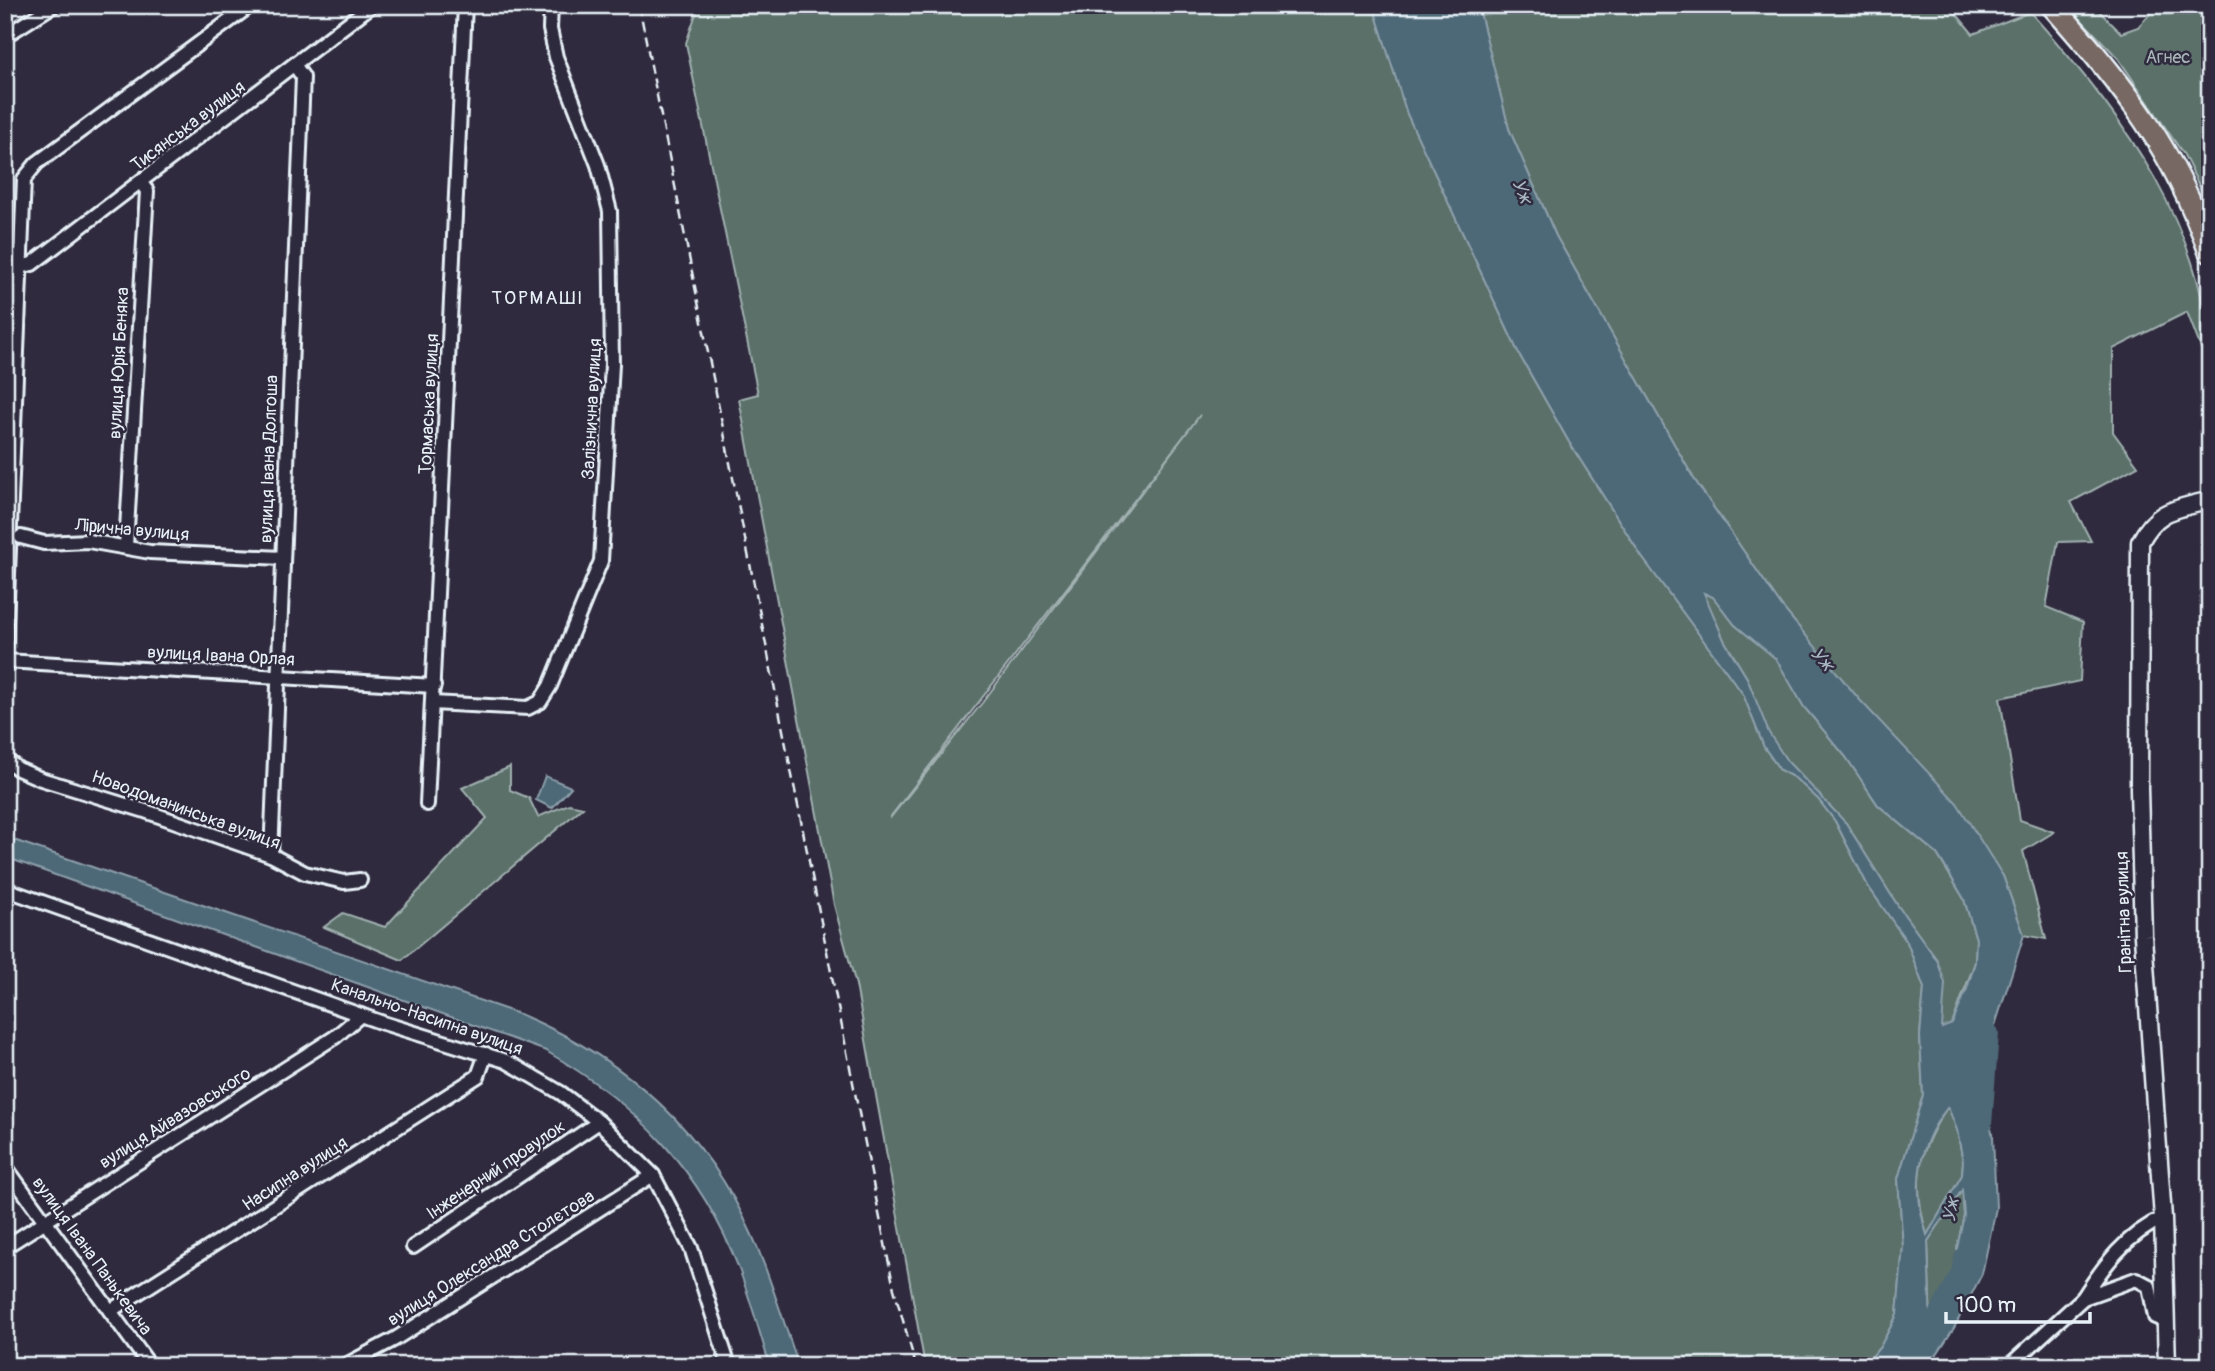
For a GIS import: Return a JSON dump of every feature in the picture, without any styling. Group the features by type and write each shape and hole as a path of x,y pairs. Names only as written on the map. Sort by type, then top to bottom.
{"highway":[{"path":"2052,5 2117,78 2164,147 2196,214 2210,252"}],"street":[{"path":"5,36 54,5"},
{"path":"5,648 23,187 29,170 251,5"},
{"name":"Тисянська вулиця","path":"20,267 32,264 141,183 372,5"},
{"name":"Тормаська вулиця","path":"427,804 465,5"},
{"name":"Залізнична вулиця","path":"432,703 527,708 540,702 559,664 601,561 612,364 610,211 598,165 556,57 550,29 551,5"},
{"name":"вулиця Івана Долгоша","path":"271,855 303,76 295,66"},
{"name":"вулиця Юрія Беняка","path":"126,546 147,191 141,183"},
{"name":"Гранітна вулиця","path":"2167,1366 2163,1218 2143,936 2139,789 2140,542 2150,522 2167,512 2210,500"},
{"name":"Лірична вулиця","path":"20,537 44,543 88,541 150,552 282,558"},
{"name":"вулиця Івана Орлая","path":"5,661 434,686"},
{"name":"Новодоманинська вулиця","path":"5,759 18,769 41,779 145,811 271,855 305,873 344,882 360,880"},
{"name":"Канально-Насипна вулиця","path":"5,889 361,1015 525,1069 599,1122 653,1175 691,1248 729,1366"},
{"name":"вулиця Айвазовського","path":"5,1247 335,1037 361,1015"},
{"name":"Насипна вулиця","path":"110,1311 478,1076 486,1054"},
{"name":"Інженерний провулок","path":"413,1247 599,1122"},
{"name":"вулиця Івана Панькевича","path":"5,1166 150,1366"},
{"name":"вулиця Олександра Столєтова","path":"344,1366 396,1339 653,1175"},
{"path":"2009,1366 2083,1298 2111,1257 2132,1237 2163,1218"},
{"path":"2083,1298 2140,1279 2149,1286 2155,1317 2165,1321"}],"green space":[{"path":"699,5 1373,5 1407,114 1519,354 1569,442 1642,557 1743,694 1764,747 1780,770 1795,778 1818,799 1835,821 1868,886 1907,942 1924,988 1920,1036 1923,1095 1898,1179 1903,1246 1897,1315 1880,1347 1864,1366 925,1366 856,985 834,905 739,399 758,394 686,43","holes":["1200,415 982,703 891,817"]},
{"path":"1478,5 1949,5 1973,34 2030,12 2096,91 2127,133 2154,177 2177,222 2195,270 2206,320 2210,372 2187,312 2113,349 2113,432 2138,466 2071,502 2091,541 2058,542 2046,607 2083,622 2080,681 2000,698 2020,820 2054,832 2023,851 2046,939 2024,935 2003,876 1782,607 1694,479 1556,236 1509,129"},
{"name":"Агнес","path":"2067,5 2093,5 2121,33 2138,27 2158,5 2210,5 2210,208 2184,155 2118,58"},
{"path":"1703,592 1713,597 1735,625 1776,658 1804,707 1846,757 1878,805 1937,854 1964,899 1976,939 1975,962 1952,1024 1942,1029 1937,960 1898,906 1846,823 1787,761 1768,733 1747,678 1724,640"},
{"path":"510,767 510,790 529,798 538,817 569,804 583,807 402,960 324,927 343,913 385,927 487,818 462,788"},
{"path":"1948,1106 1957,1130 1963,1161 1962,1175 1927,1235 1920,1199 1920,1168 1930,1138"},
{"path":"1963,1189 1964,1215 1957,1248 1958,1278 1939,1325 1931,1329 1928,1241"}],"water":[{"path":"1373,5 1478,5 1509,129 1556,236 1694,479 1782,607 1859,699 1957,803 2003,876 2024,935 1992,1035 1982,1090 1993,1136 1996,1208 1982,1274 1954,1328 1929,1366 1864,1366 1880,1347 1897,1315 1903,1246 1898,1179 1923,1095 1920,1036 1924,988 1907,942 1868,886 1835,821 1818,799 1795,778 1780,770 1764,747 1743,694 1642,557 1569,442 1519,354 1407,114","holes":["1704,593 1713,597 1735,625 1776,659 1804,707 1846,757 1878,805 1937,854 1964,899 1976,939 1975,962 1952,1024 1942,1028 1945,983 1937,960 1898,906 1846,823 1787,761 1769,733 1747,678 1724,640","1948,1107 1957,1130 1963,1161 1962,1175 1927,1235 1920,1201 1920,1168 1924,1152","1962,1190 1964,1215 1957,1248 1958,1278 1939,1325 1931,1329 1928,1241"]},
{"path":"545,776 571,787 552,808 536,800"},
{"path":"5,837 522,1015 595,1053 658,1102 686,1131 711,1163 733,1197 759,1251 799,1366 770,1366 739,1269 724,1233 685,1170 637,1117 579,1072 546,1051 5,857"}],"waterway":[{"name":"Уж","path":"1983,1124 1990,1033"},
{"name":"Уж","path":"1911,1366 1960,1273 1964,1255"}],"railway":[{"path":"639,5 894,1289 916,1366"}],"district":[{"name":"ТОРМАШІ","path":"538,298"}]}
